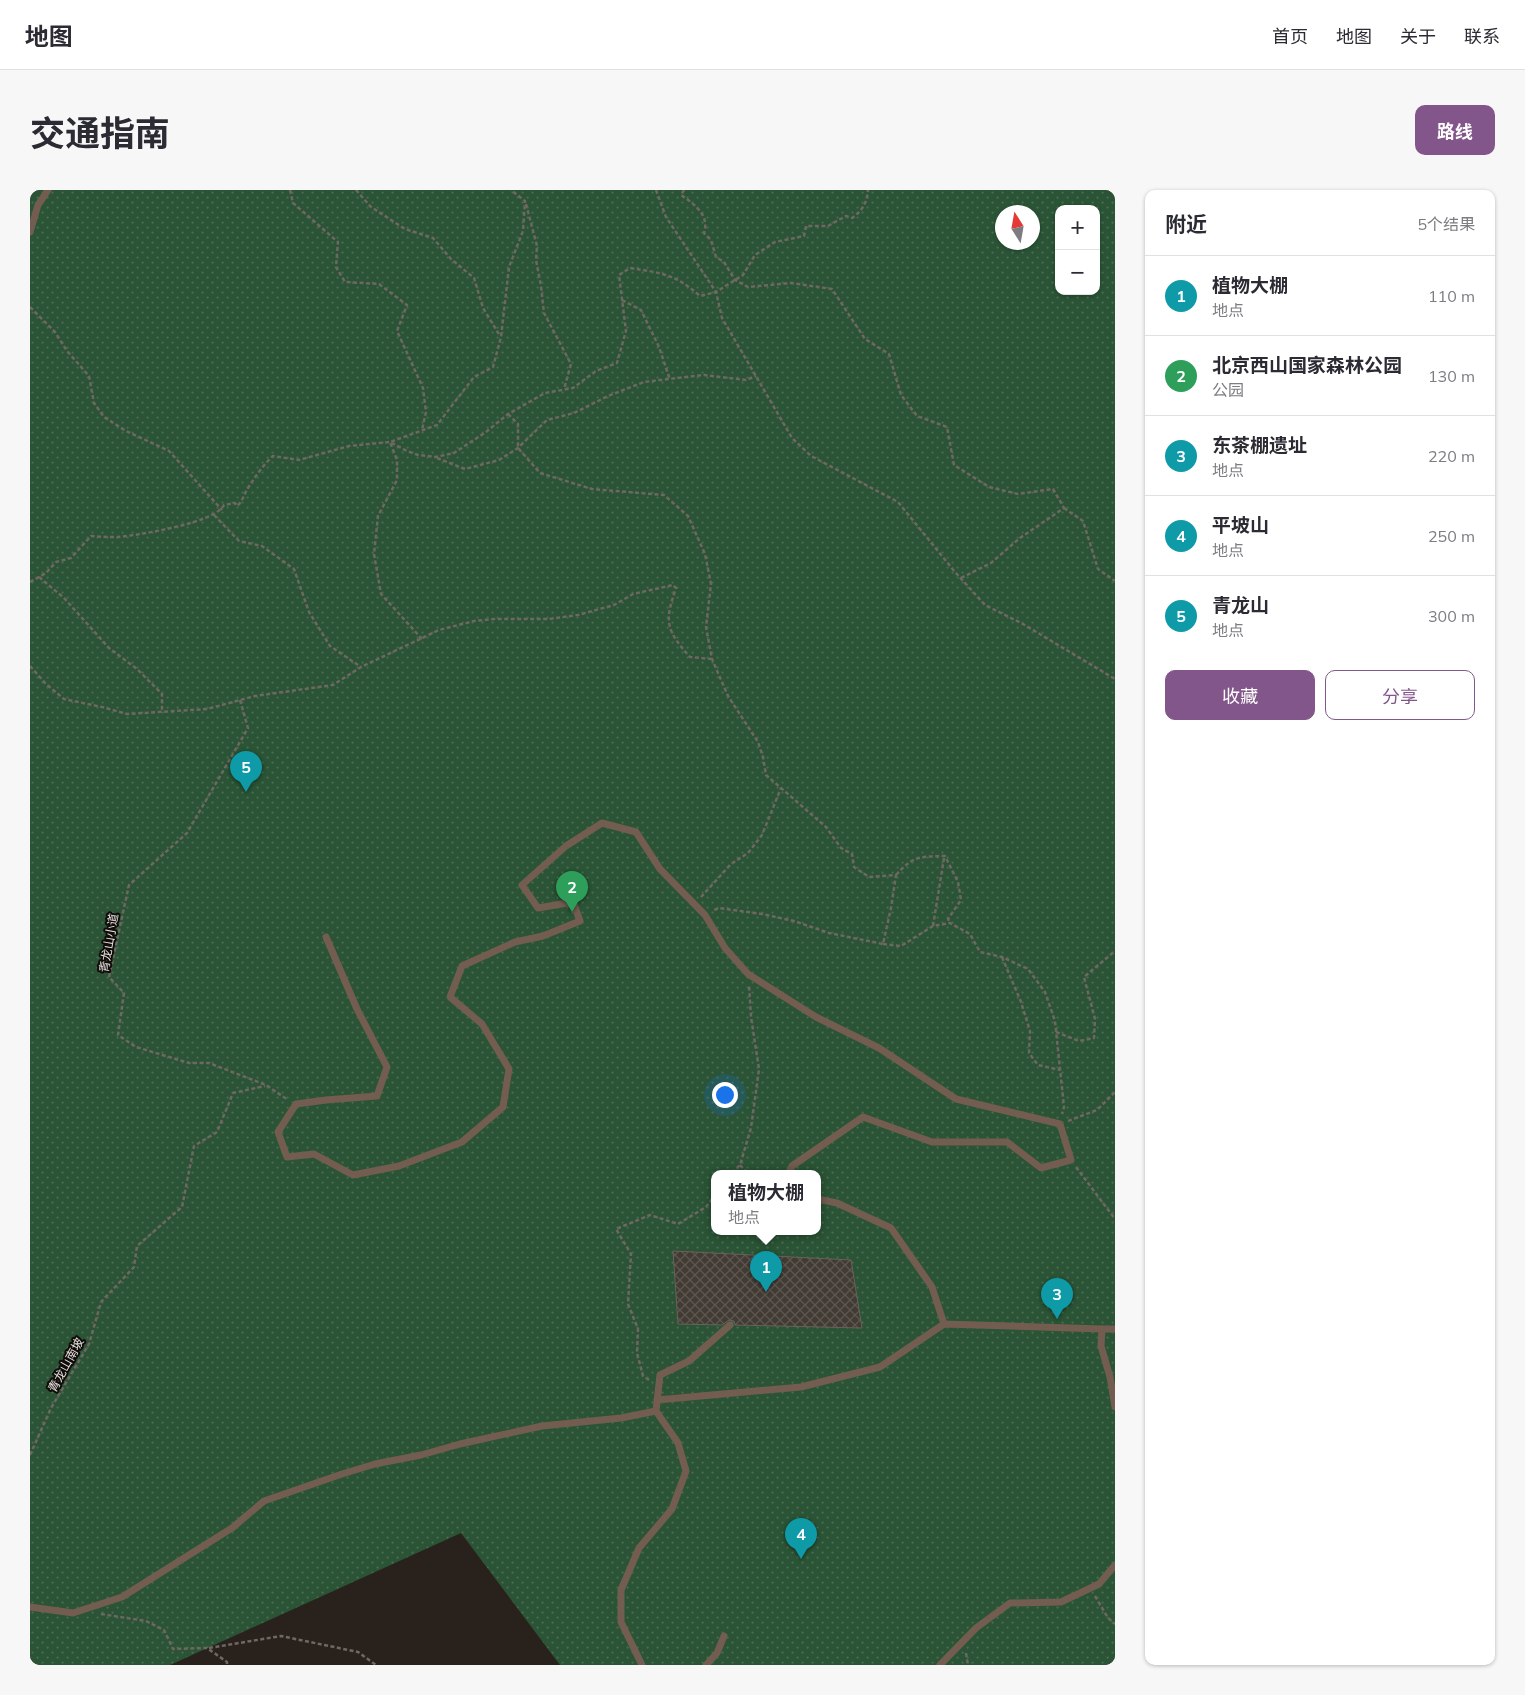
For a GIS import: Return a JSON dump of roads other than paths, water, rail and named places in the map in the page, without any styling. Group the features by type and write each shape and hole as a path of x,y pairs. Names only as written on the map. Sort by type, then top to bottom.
{"lane":[{"path":"30,232 38,205 48,190"},
{"path":"326,937 356,1008 387,1067 378,1096 296,1104 278,1132 287,1156 314,1154 352,1175 399,1166 462,1142 503,1107 508,1069 482,1024 450,997 462,966 515,942 543,936 580,921 573,902 538,908 522,885 566,846 602,823 636,832 660,869 706,915 725,948 748,974 816,1018 879,1048 956,1099 1060,1124 1071,1160 1041,1168 1008,1142 932,1142 863,1117 792,1166 790,1170"},
{"path":"821,1200 837,1203 891,1228 932,1287 944,1324"},
{"path":"657,1400 801,1387 880,1367 944,1324 1115,1329"},
{"path":"642,1665 621,1622 621,1590 639,1548 672,1509 686,1472 678,1444 656,1411 660,1375 689,1362 730,1325"},
{"path":"1102,1329 1101,1346 1110,1377 1115,1407"},
{"path":"30,1607 73,1613 122,1597 232,1528 264,1501 342,1474 375,1464 542,1426 621,1418 656,1411"},
{"path":"940,1665 976,1628 1010,1603 1062,1602 1099,1584 1115,1565"},
{"path":"706,1665 717,1653 724,1636"}],"place":[{"name":"青龙山","path":"246,792"},
{"name":"北京西山国家森林公园","path":"572,912"},
{"name":"植物大棚","path":"766,1292"},
{"name":"东茶棚遗址","path":"1057,1319"},
{"name":"平坡山","path":"801,1559"}]}
